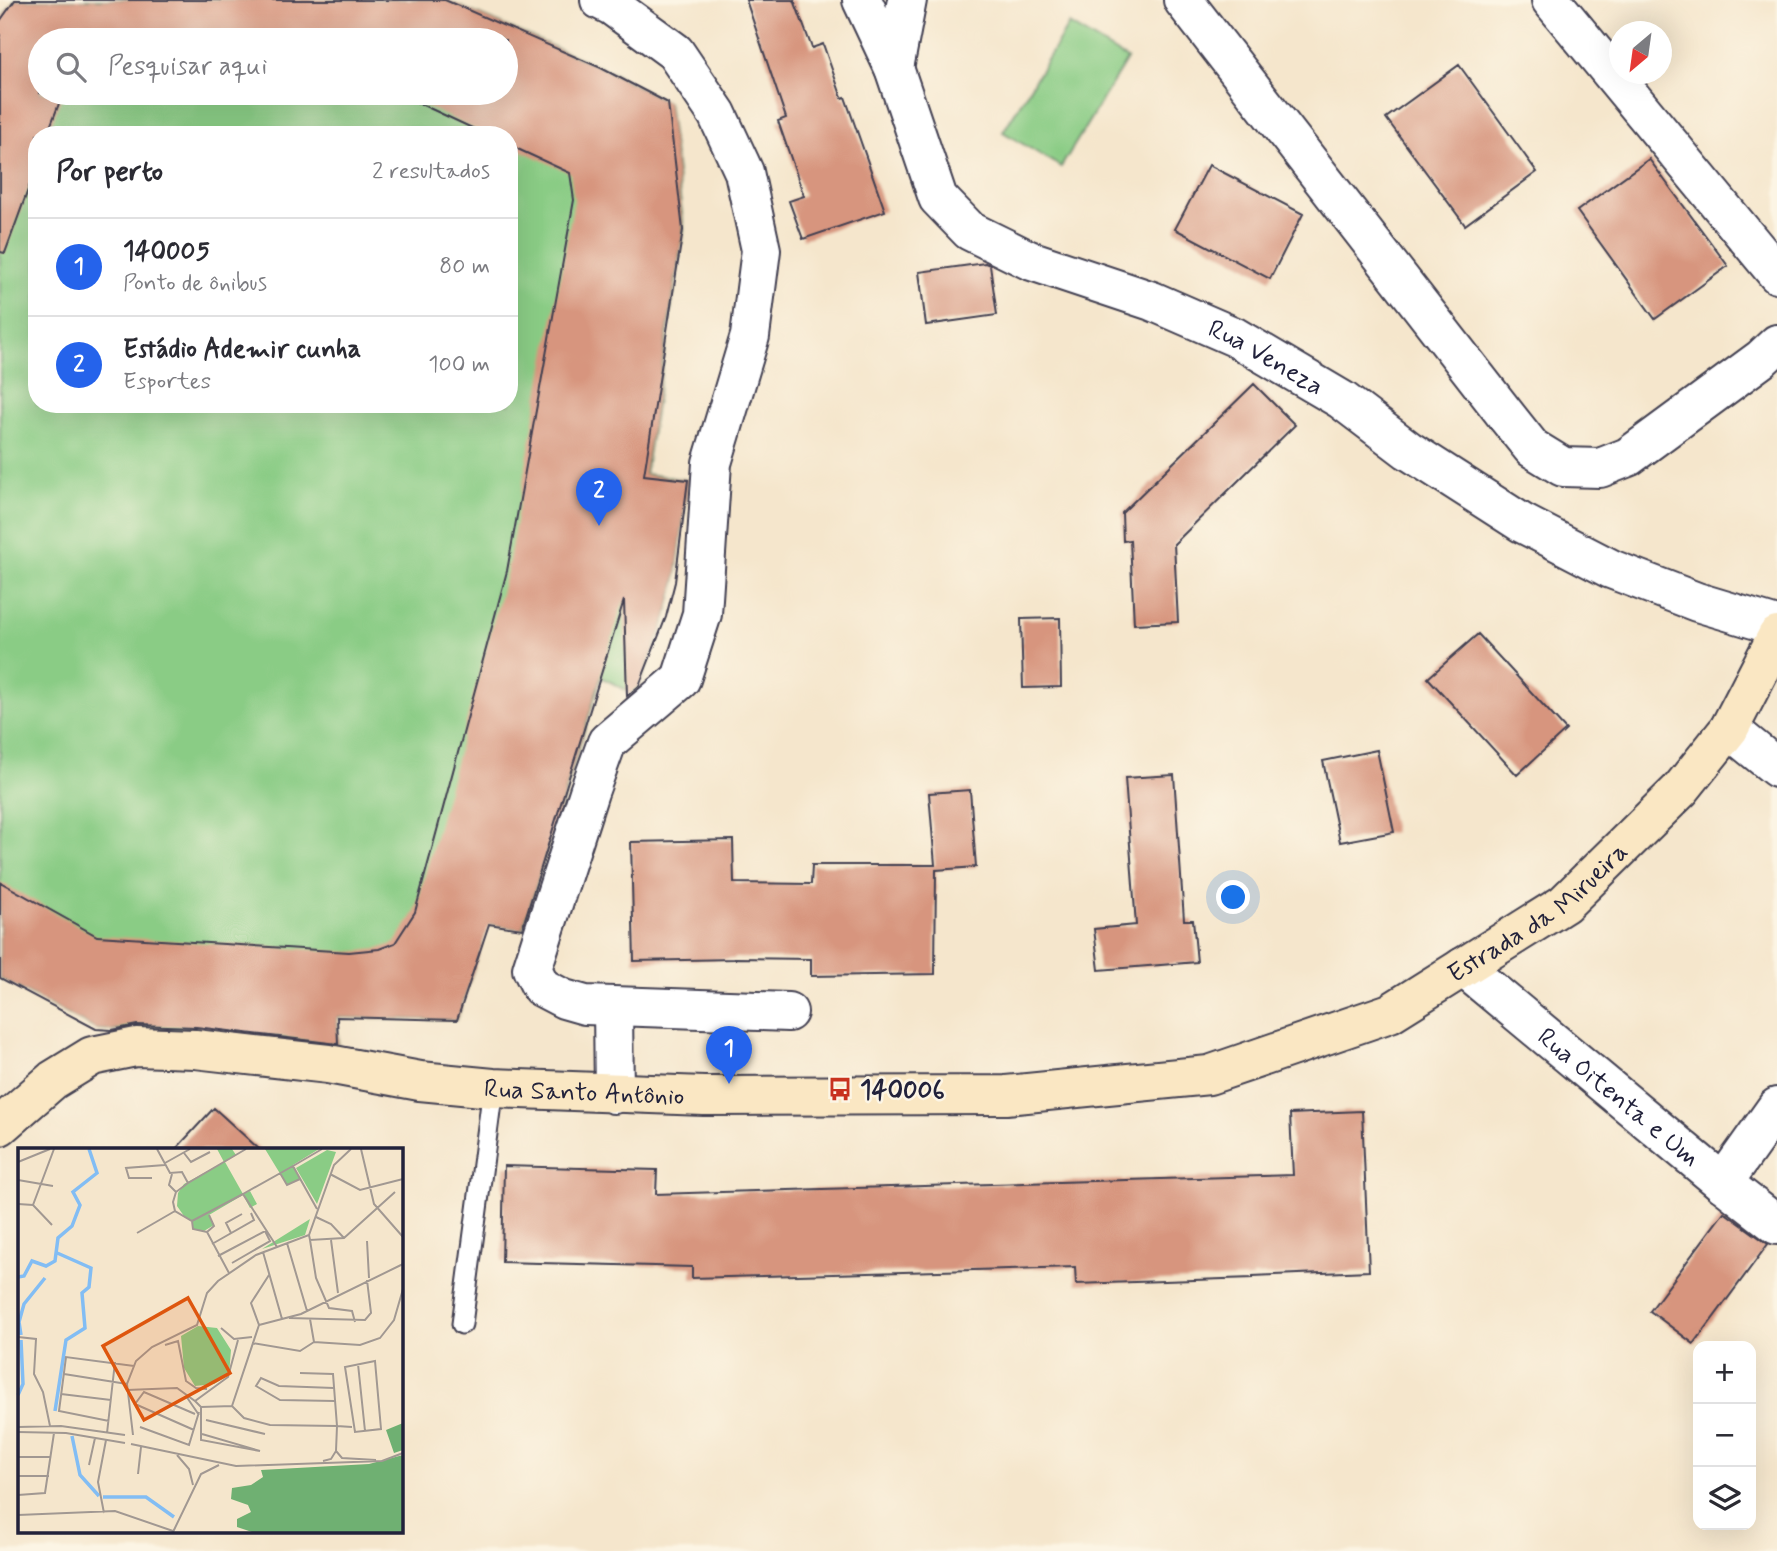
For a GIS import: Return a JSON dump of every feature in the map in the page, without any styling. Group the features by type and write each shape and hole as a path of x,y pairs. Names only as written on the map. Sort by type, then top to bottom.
{"main road":[{"name":"Estrada da Mirueira","path":"1209,1074 1390,1013 1564,904 1681,789 1728,729 1777,636"},
{"name":"Rua Santo Antônio","path":"0,1126 53,1080 92,1056 136,1047 195,1049 315,1063 420,1082 614,1094 1006,1095 1209,1074"}],"street":[{"path":"600,0 676,52 717,114 744,172 761,250 750,336 712,463 702,614 681,679 607,742 532,969 541,987 564,999 585,1005 788,1012"},
{"name":"Rua Veneza","path":"862,0 894,68 938,198 970,231 1029,260 1152,300 1235,337 1342,400 1408,450 1522,523 1611,569 1698,602 1777,626"},
{"path":"894,68 908,0"},
{"path":"1183,0 1532,448 1563,467 1600,468 1628,457 1761,359 1777,344"},
{"path":"1551,0 1777,274"},
{"path":"1728,729 1777,768"},
{"name":"Rua Oitenta e Um","path":"1464,967 1777,1225"},
{"path":"613,1008 614,1094"},
{"path":"1723,1183 1777,1107"}],"lane":[{"path":"462,1324 494,1088"}],"green space":[{"path":"15,0 445,0 510,28 28,28 28,105 518,105 518,32 607,70 668,103 684,229 645,474 688,480 675,582 666,617 636,695 601,677 523,929 488,924 457,1020 337,1017 338,1044 96,1029 0,978 0,21"},
{"path":"1069,24 1127,59 1061,167 1003,132"}],"building":[{"path":"15,0 445,0 509,28 28,28 28,105 58,105 50,126 28,126 28,190 5,253 0,252 0,21"},
{"path":"746,0 794,0 812,48 823,44 842,98 845,97 885,211 803,239 789,201 804,196 778,121 786,118"},
{"path":"518,32 601,68 668,103 683,230 644,475 688,480 675,582 666,617 639,686 627,696 624,600 522,929 489,924 457,1020 337,1017 338,1044 196,1027 137,1025 112,1030 96,1029 0,978 0,882 97,936 349,952 379,949 395,943 415,912 507,571 574,200 570,173 518,149 518,126 468,126 423,105 518,105"},
{"path":"1459,65 1537,172 1465,225 1386,118"},
{"path":"1649,159 1728,266 1655,319 1577,211"},
{"path":"1209,165 1303,214 1270,279 1175,229"},
{"path":"985,263 990,265 997,315 926,325 919,272"},
{"path":"1254,384 1295,425 1174,544 1178,622 1134,624 1130,540 1123,541 1122,513"},
{"path":"1060,618 1061,687 1023,688 1021,619"},
{"path":"1478,634 1566,730 1517,775 1428,678"},
{"path":"1377,750 1394,832 1340,842 1323,761"},
{"path":"1174,775 1184,920 1193,920 1197,962 1099,970 1094,929 1136,925 1125,778"},
{"path":"970,790 976,867 936,870 935,974 811,976 811,959 634,961 631,842 733,840 734,883 811,884 812,865 935,865 929,793"},
{"path":"214,1108 258,1148 177,1148"},
{"path":"1362,1111 1369,1271 1076,1284 1075,1267 692,1278 692,1267 502,1262 504,1166 657,1170 656,1194 1293,1175 1290,1114"},
{"path":"1724,1212 1768,1244 1693,1343 1650,1311"}],"place":[{"name":"Estádio Ademir cunha","path":"599,526"},
{"name":"140005","path":"729,1084"},
{"name":"140006","path":"840,1089"}]}
